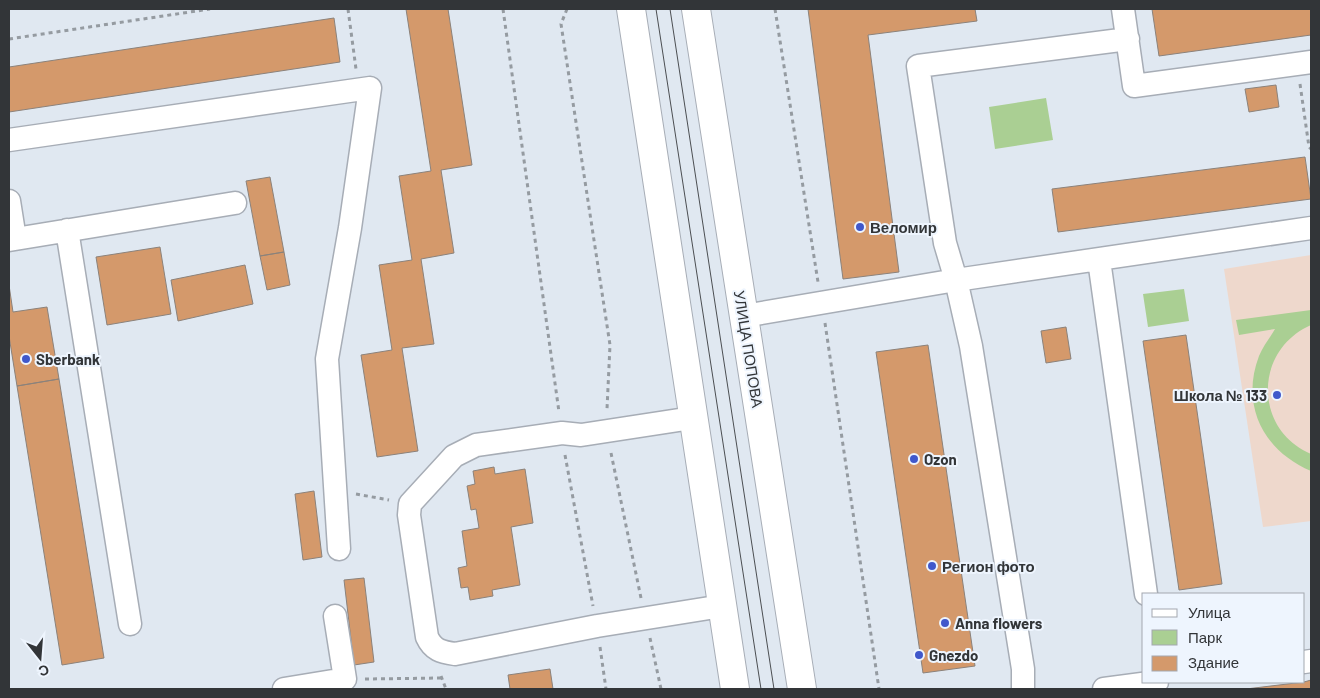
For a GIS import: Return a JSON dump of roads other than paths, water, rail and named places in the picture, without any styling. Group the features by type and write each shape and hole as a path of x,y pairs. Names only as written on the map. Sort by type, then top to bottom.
{"main road":[{"path":"631,9 692,418 735,689"},
{"name":"УЛИЦА ПОПОВА","path":"696,9 802,689"}],"lane":[{"path":"1123,9 1134,86 1304,63"},
{"path":"1023,689 1024,669 970,346 956,280 945,243 918,66 1128,39"},
{"path":"9,140 370,88 350,228 327,359 339,549"},
{"path":"9,201 12,239 235,203"},
{"path":"744,316 956,280 1311,228"},
{"path":"68,230 130,624"},
{"path":"1099,260 1146,593"},
{"path":"692,418 581,435 562,433 476,445 454,456 410,504 409,515 427,636 432,646 443,652 455,654 597,626 722,606"},
{"path":"284,689 345,679 335,616"},
{"path":"1104,689 1149,683"}],"tram line":[{"path":"656,9 761,689"},
{"path":"670,9 774,689"}],"place":[{"name":"Веломир","path":"860,227"},
{"name":"Sberbank","path":"26,359"},
{"name":"Школа № 133","path":"1277,395"},
{"name":"Ozon","path":"914,459"},
{"name":"Регион фото","path":"932,566"},
{"name":"Anna flowers","path":"945,623"},
{"name":"Gnezdo","path":"919,655"}]}
